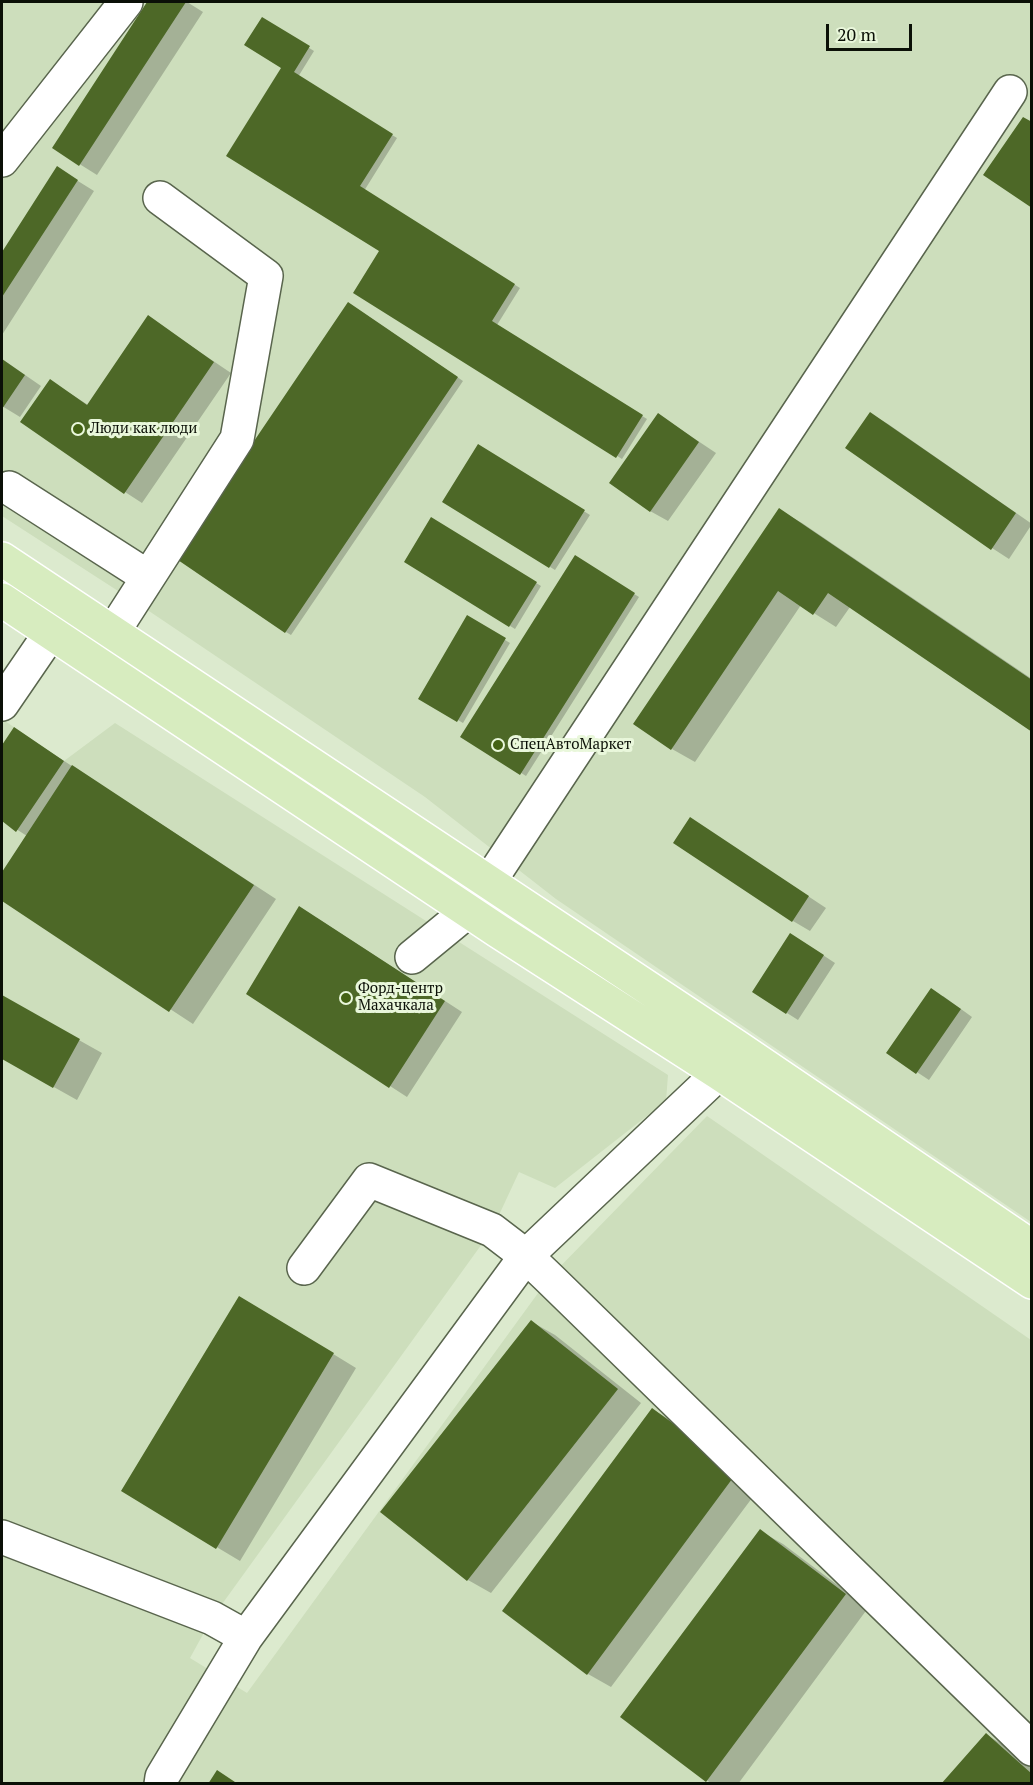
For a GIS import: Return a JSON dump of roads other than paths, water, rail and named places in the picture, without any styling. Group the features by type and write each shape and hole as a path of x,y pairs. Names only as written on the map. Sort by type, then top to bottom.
{"main road":[{"path":"2,559 489,882 1032,1282"},
{"path":"2,600 468,910 728,1060 1032,1247"}],"lane":[{"path":"2,160 126,2"},
{"path":"412,957 468,910 489,882 1010,92"},
{"path":"94,662 237,439 266,276 160,198"},
{"path":"9,488 148,577"},
{"path":"2,704 70,606"},
{"path":"161,1784 162,1777 246,1637 526,1256 728,1060"},
{"path":"304,1268 369,1180 492,1230 526,1256 1032,1749"},
{"path":"2,1537 212,1618 246,1637"}],"place":[{"name":"Люди как люди","path":"78,429"},
{"name":"СпецАвтоМаркет","path":"498,745"},
{"name":"Форд-центр Махачкала","path":"346,998"}]}
